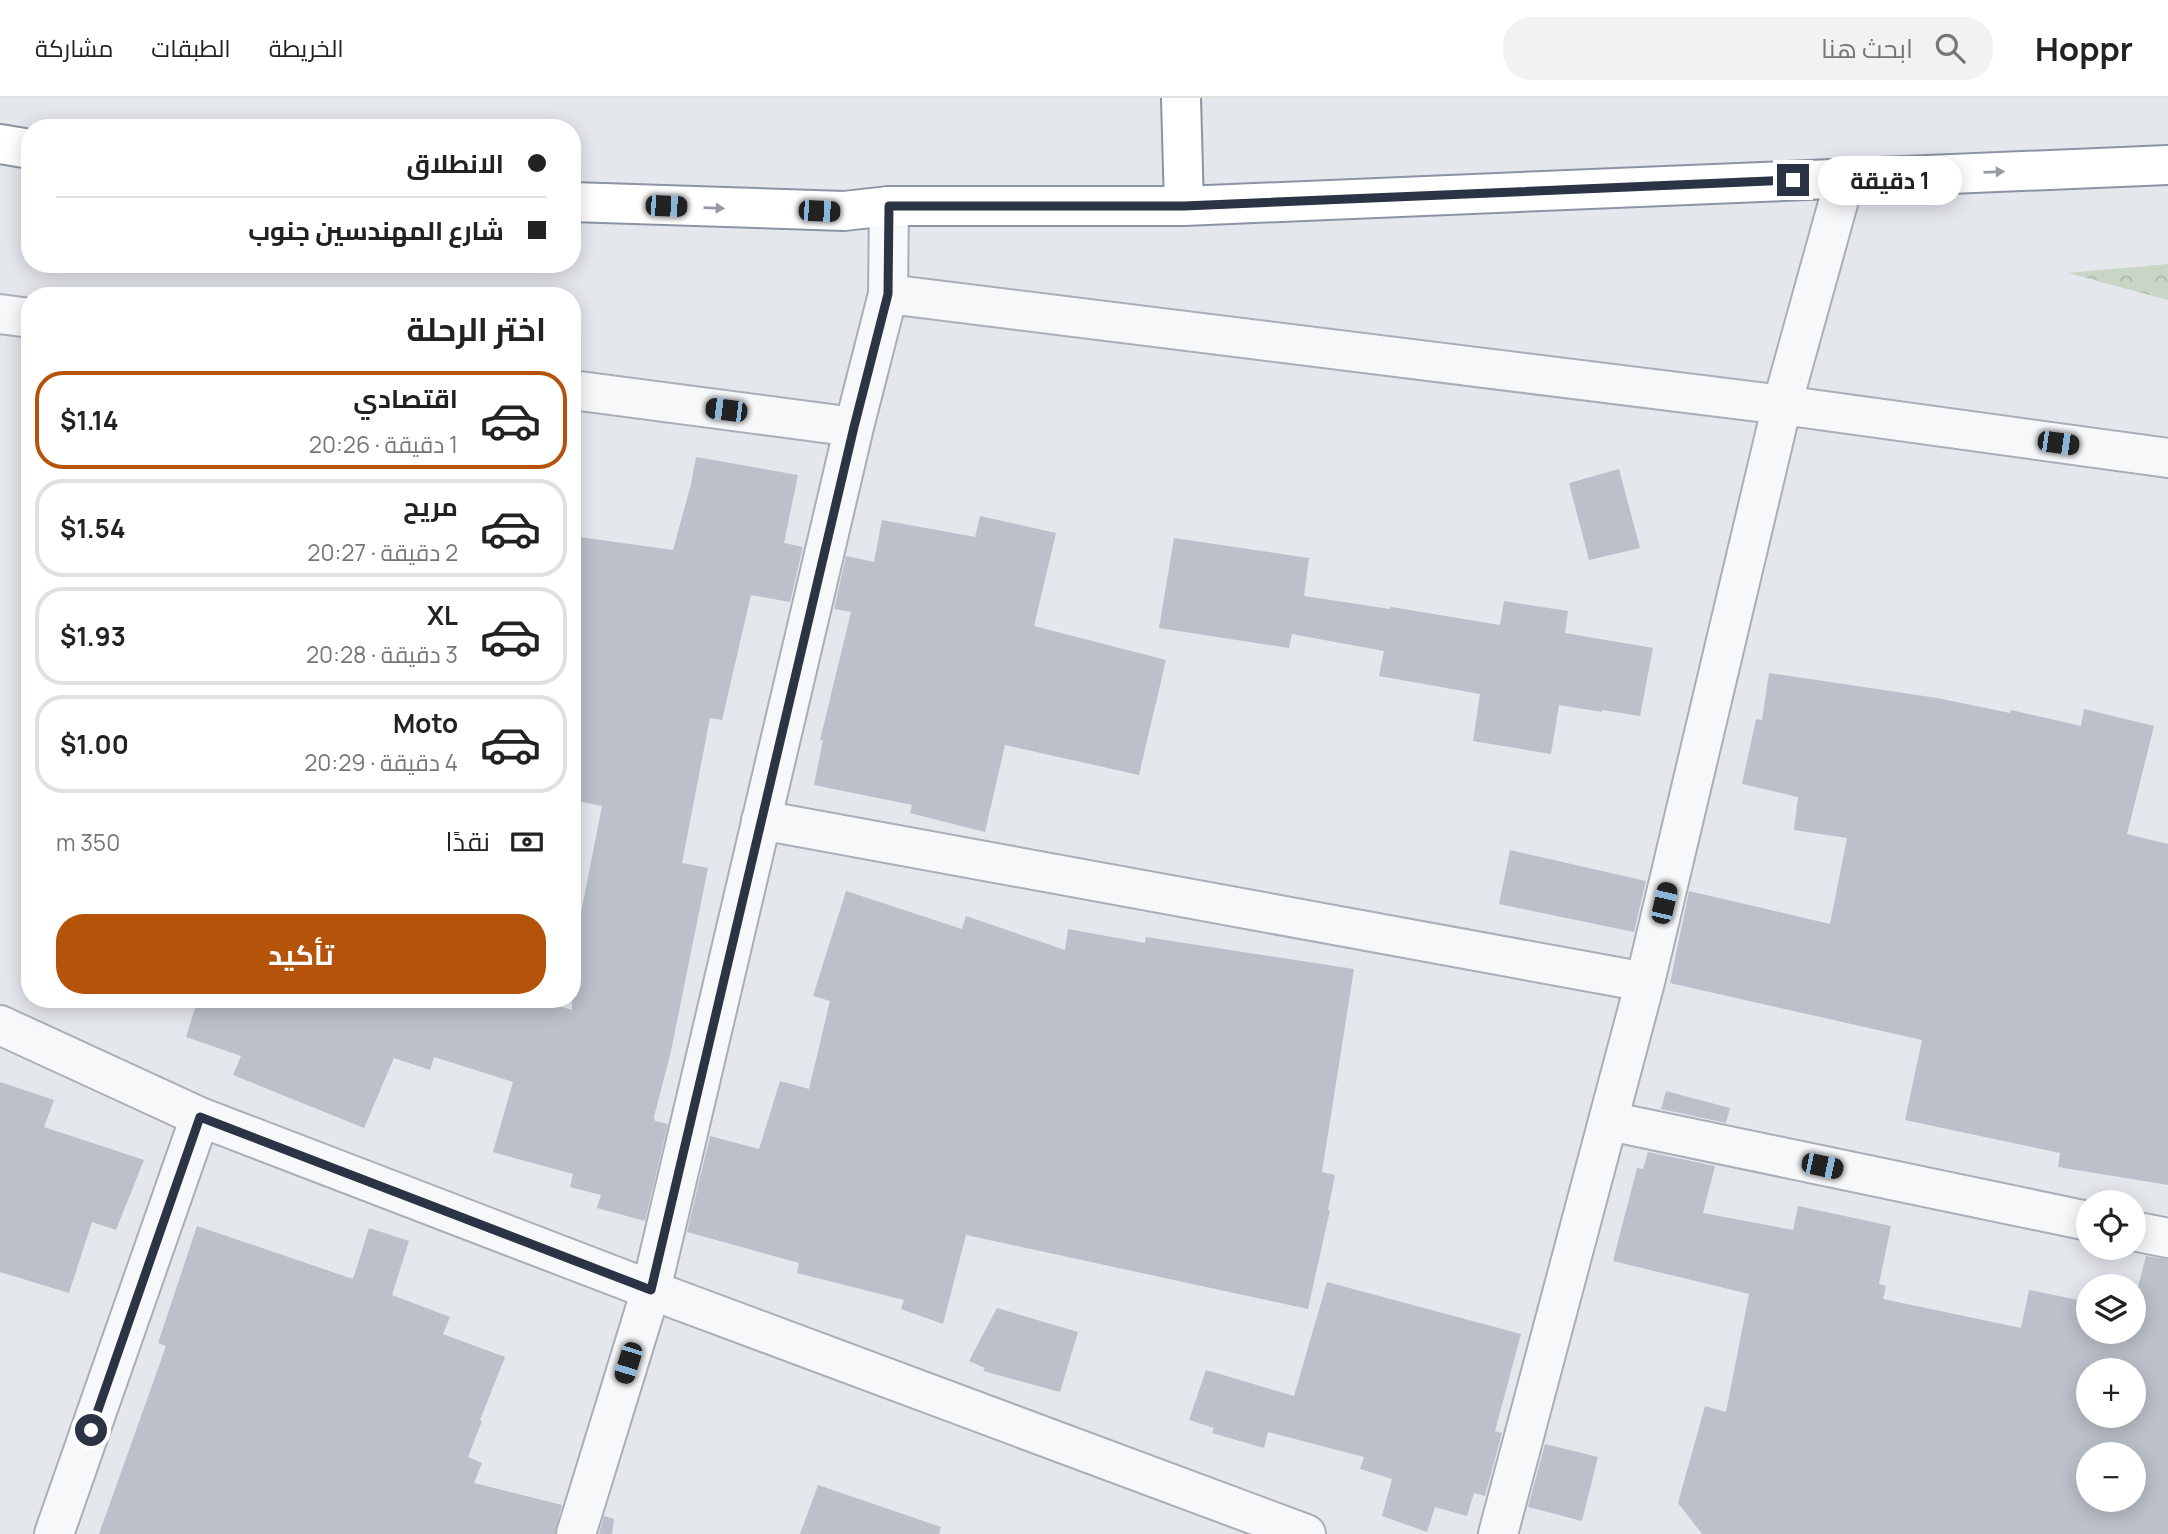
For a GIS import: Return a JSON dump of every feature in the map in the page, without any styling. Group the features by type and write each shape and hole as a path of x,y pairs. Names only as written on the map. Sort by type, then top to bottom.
{"highway":[{"path":"1181,98 1184,206"},
{"path":"0,144 21,148"},
{"path":"581,202 844,211 889,206 1184,206 2168,165"}],"street":[{"path":"1498,1534 1645,982 1783,405 1845,178"},
{"path":"576,1534 651,1290 854,427 888,294 889,206"},
{"path":"888,294 1783,405 2168,458"},
{"path":"0,314 21,317"},
{"path":"581,391 854,427"},
{"path":"761,820 1645,982"},
{"path":"0,1025 200,1117 651,1290 1306,1534"},
{"path":"54,1534 200,1117"},
{"path":"1609,1121 2076,1218"},
{"path":"2146,1234 2168,1238"}],"green space":[{"path":"2168,264 2168,300 2068,273"}],"building":[{"path":"696,457 798,475 784,543 803,547 790,602 751,595 722,720 710,718 682,863 708,868 671,1051 654,1117 655,1121 668,1124 645,1221 597,1208 601,1195 570,1187 573,1174 493,1152 513,1082 434,1057 430,1070 394,1058 364,1128 233,1075 241,1056 186,1037 195,1008 581,1008 581,912 602,806 581,802 581,537 673,550"},
{"path":"1619,469 1640,548 1589,560 1569,483"},
{"path":"980,516 1056,533 1034,626 1166,660 1139,775 1005,745 985,832 910,813 912,805 814,785 823,740 820,740 851,612 834,609 846,556 874,562 882,520 975,537"},
{"path":"1174,538 1309,558 1304,596 1500,625 1504,601 1568,611 1565,633 1653,648 1640,716 1559,705 1551,754 1473,741 1480,694 1379,676 1384,651 1292,634 1289,648 1159,628"},
{"path":"1769,673 1937,698 2010,713 2011,710 2081,726 2084,709 2154,726 2127,834 2168,844 2168,1185 2058,1167 2060,1153 1905,1120 1922,1040 1670,983 1689,891 1830,924 1847,838 1794,830 1798,797 1742,784 1756,719 1762,720"},
{"path":"1510,850 1646,881 1634,932 1499,904"},
{"path":"846,891 962,929 966,916 1065,950 1068,929 1145,943 1146,937 1354,969 1322,1172 1335,1175 1308,1309 966,1235 943,1324 901,1309 904,1300 797,1273 799,1263 687,1232 710,1136 759,1149 780,1081 809,1089 830,1001 813,996"},
{"path":"0,1082 54,1100 44,1127 144,1160 116,1230 92,1222 69,1293 0,1272"},
{"path":"1666,1091 1730,1108 1726,1123 1661,1109"},
{"path":"1648,1152 1715,1166 1703,1213 1793,1230 1798,1206 1891,1226 1879,1284 1886,1286 1883,1299 2021,1328 2029,1290 2076,1300 2076,1344 2146,1344 2146,1274 2141,1274 2146,1256 2168,1259 2168,1534 1702,1534 1678,1503 1705,1406 1726,1412 1749,1294 1613,1261 1637,1168 1643,1169"},
{"path":"197,1226 353,1279 369,1228 409,1241 392,1295 450,1317 443,1334 505,1357 468,1457 482,1463 474,1483 562,1505 555,1534 99,1534 166,1346 158,1343"},
{"path":"1327,1282 1521,1334 1495,1431 1502,1433 1485,1496 1474,1493 1467,1516 1435,1507 1427,1532 1382,1516 1392,1479 1360,1469 1364,1457 1268,1432 1264,1448 1212,1433 1214,1428 1189,1420 1206,1370 1294,1396"},
{"path":"997,1308 1078,1332 1060,1392 983,1371 985,1368 969,1361"},
{"path":"1545,1444 1598,1457 1582,1521 1528,1507"},
{"path":"818,1485 941,1527 939,1534 800,1534"},
{"path":"604,1516 614,1519 612,1534 599,1534"}],"route":[{"path":"91,1430 200,1117 651,1290 854,427 888,294 889,206 1184,206 1793,180"}]}
